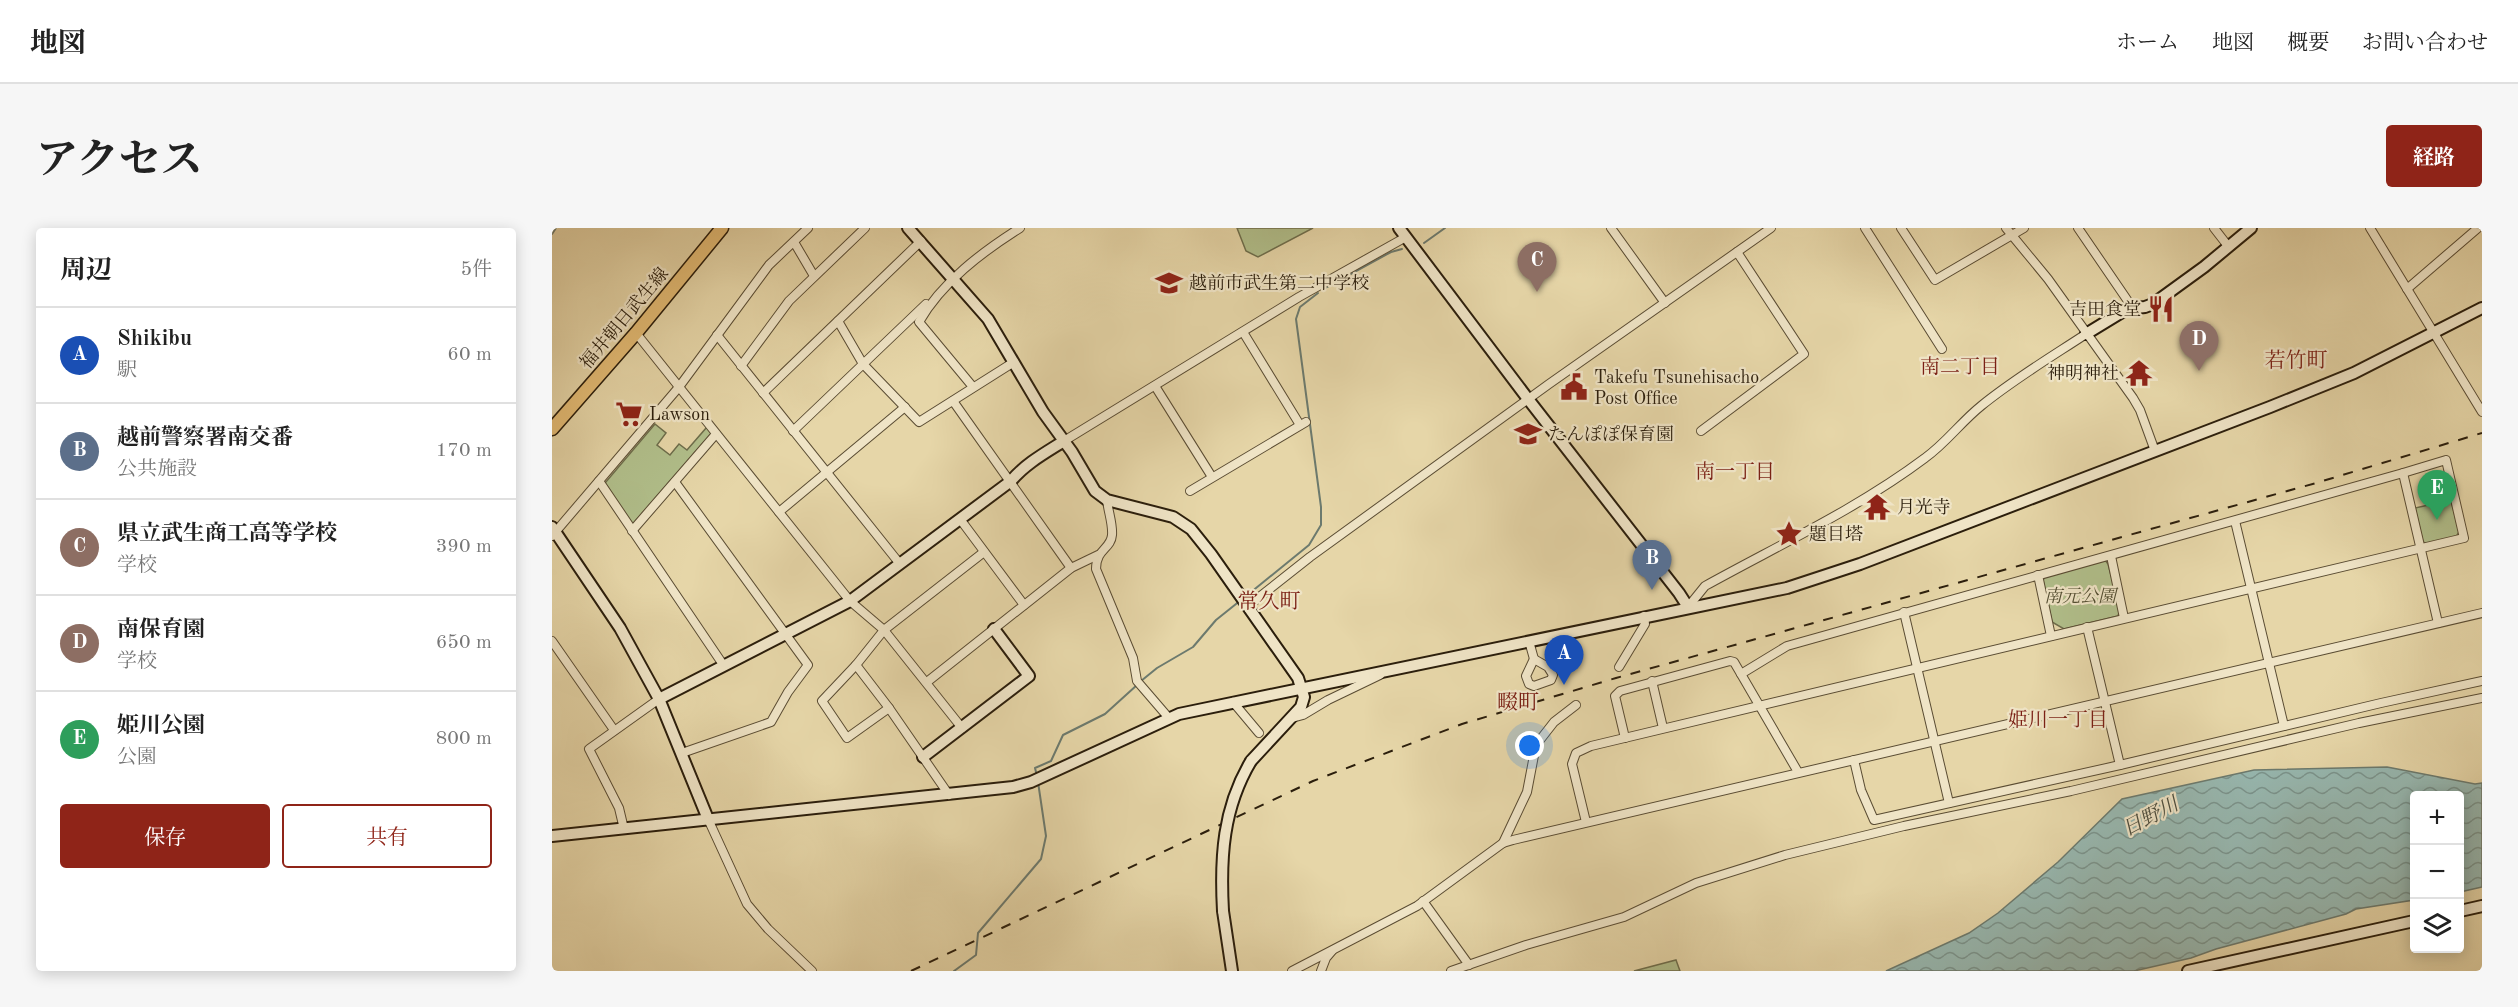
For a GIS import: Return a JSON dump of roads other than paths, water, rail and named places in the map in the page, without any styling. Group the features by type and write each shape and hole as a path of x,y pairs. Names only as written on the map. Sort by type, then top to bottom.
{"main road":[{"name":"福井朝日武生線","path":"552,429 636,333 722,228"}],"street":[{"path":"808,228 769,265 679,387 553,532 620,628 659,699 708,819 747,904 768,929 812,971"},
{"path":"741,366 789,301 865,228"},
{"path":"908,228 988,319 1042,412 1064,441 1095,491 1107,500 1173,517 1191,529 1211,554 1303,688 1303,703 1292,718 1273,734 1251,761 1235,792 1225,826 1221,856 1223,911 1232,971"},
{"path":"793,431 954,279 1020,228"},
{"path":"1611,228 1665,303"},
{"path":"1244,601 1771,228"},
{"path":"1901,228 1935,280 2024,228"},
{"path":"2006,228 2048,279 2137,404 2155,451"},
{"path":"2078,228 2132,308"},
{"path":"2214,228 2228,246"},
{"path":"1688,607 1705,586 1854,504 1925,458 1998,392 2086,334 2132,308 2145,308 2153,304 2204,267 2251,228"},
{"path":"2370,228 2482,411"},
{"path":"2407,289 2478,228"},
{"path":"1867,229 1942,349"},
{"path":"624,829 619,808 589,749 659,699 850,601 1011,481 1043,454 1403,232 1688,607"},
{"path":"763,393 921,241"},
{"path":"794,242 814,276"},
{"path":"1701,431 1804,354 1737,252"},
{"path":"934,297 919,322 973,387"},
{"path":"552,836 1013,787 1037,779 1168,717 1797,585 1860,564 2344,377 2482,308"},
{"path":"838,321 863,364 919,422 1014,362"},
{"path":"1190,491 1303,424 1243,332"},
{"path":"636,333 850,601 884,630 962,728"},
{"path":"717,335 900,564"},
{"path":"1155,386 1212,477"},
{"path":"953,400 1071,568"},
{"path":"779,512 905,407"},
{"path":"633,531 716,434"},
{"path":"1586,822 1572,758 1576,753 1591,746 2463,538 2446,460 2111,556 1786,645 1742,674"},
{"path":"2403,473 2438,623"},
{"path":"598,481 724,666"},
{"path":"675,482 808,665 788,692 771,722 682,753"},
{"path":"927,682 1071,568 1098,555 1108,544 1112,535 1107,500"},
{"path":"960,519 1024,605"},
{"path":"2235,521 2284,726"},
{"path":"889,708 848,738 822,701 856,665 884,630 984,552"},
{"path":"1098,555 1096,569 1133,658 1137,681 1168,717"},
{"path":"2111,556 2124,618"},
{"path":"2038,575 2051,636"},
{"path":"1904,612 1949,803"},
{"path":"1292,971 1423,902 1503,843 2482,613"},
{"path":"1619,667 1645,624 1644,616"},
{"path":"2087,627 2120,765"},
{"path":"923,757 1029,676 994,629"},
{"path":"552,641 555,653 614,730"},
{"path":"1529,641 1534,659"},
{"path":"1625,738 1615,696 1620,691 1730,661 1734,662 1742,674 1798,772"},
{"path":"856,665 889,708 949,795"},
{"path":"1292,718 1373,680 1386,670"},
{"path":"1652,681 1663,728"},
{"path":"1854,760 1861,790 1874,820 2482,681"},
{"path":"1451,971 1624,917 1696,883 1785,855 1893,828 2071,791 2359,723 2482,698"},
{"path":"1233,702 1259,733"},
{"path":"1503,843 1527,792 1536,745 1554,722 1576,705"},
{"path":"1423,902 1469,964"},
{"path":"2464,910 2482,906"},
{"path":"2188,971 2217,968 2410,922"},
{"path":"1321,971 1326,958 1335,948"}],"water":[{"name":"日野川","path":"2387,767 2475,784 2482,783 2482,887 2464,891 2464,791 2410,791 2410,901 2356,909 2346,914 2216,949 2191,958 2134,971 1886,971 1969,933 1998,913 2058,862 2122,799 2254,770"}],"waterway":[{"path":"552,234 556,228"},
{"path":"1424,243 1445,228"},
{"path":"1325,288 1391,252 1402,249"},
{"path":"1245,597 1309,545 1321,525 1321,507 1296,319 1300,307 1318,293"},
{"path":"1141,681 1157,668 1193,647 1216,620 1241,600"},
{"path":"1037,776 1035,768 1051,761 1063,735 1105,714 1137,685"},
{"path":"954,971 976,955 978,933 1041,859 1046,836 1038,782"}],"railway":[{"path":"911,971 1313,781 1462,724 1616,678 2316,483 2482,433"}],"place":[{"name":"越前市武生第二中学校","path":"1169,283"},
{"name":"県立武生商工高等学校","path":"1537,292"},
{"name":"吉田食堂","path":"2161,309"},
{"name":"南保育園","path":"2199,371"},
{"name":"神明神社","path":"2139,373"},
{"name":"Takefu Tsunehisacho Post Office","path":"1574,387"},
{"name":"Lawson","path":"629,414"},
{"name":"たんぽぽ保育園","path":"1528,434"},
{"name":"月光寺","path":"1877,507"},
{"name":"姫川公園","path":"2437,520"},
{"name":"題目塔","path":"1789,534"},
{"name":"越前警察署南交番","path":"1652,590"},
{"name":"Shikibu","path":"1564,685"}],"district":[{"name":"若竹町","path":"2296,360"},
{"name":"南二丁目","path":"1960,366"},
{"name":"南一丁目","path":"1735,471"},
{"name":"常久町","path":"1269,601"},
{"name":"畷町","path":"1518,702"},
{"name":"姫川一丁目","path":"2058,719"}],"park label":[{"name":"南元公園","path":"2080,596"}]}
